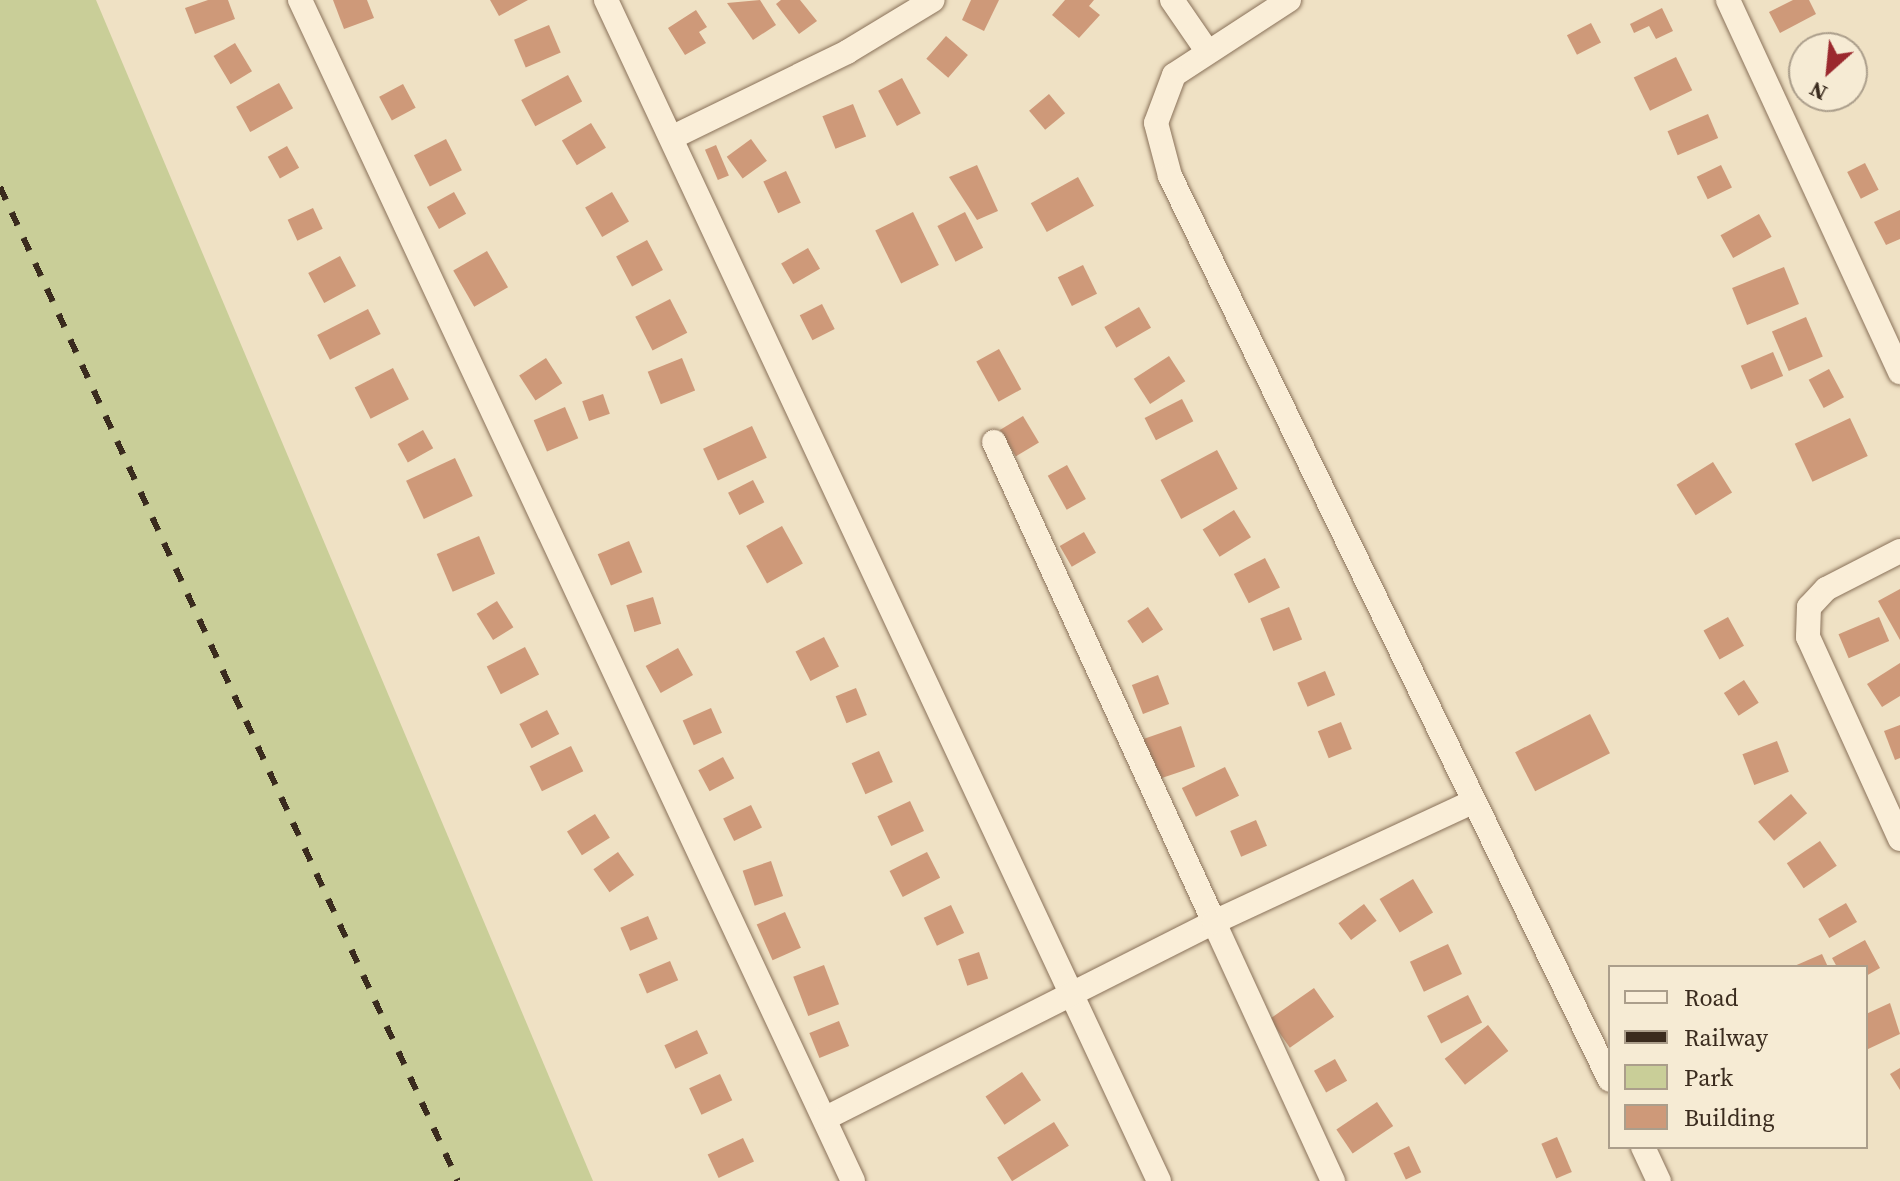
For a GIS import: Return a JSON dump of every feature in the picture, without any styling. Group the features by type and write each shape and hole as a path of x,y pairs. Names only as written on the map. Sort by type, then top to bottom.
{"street":[{"path":"300,0 853,1181"},
{"path":"606,0 673,137 973,790 1073,990 1159,1181"},
{"path":"673,137 834,59 933,0"},
{"path":"1172,0 1205,48"},
{"path":"1289,0 1205,48 1174,75 1160,103 1156,123 1170,176 1608,1076"},
{"path":"1728,0 1900,372"},
{"path":"994,442 1333,1181"},
{"path":"1900,551 1826,589 1809,607 1808,637 1900,839"},
{"path":"826,1118 1073,990 1473,802"},
{"path":"1644,1149 1659,1181"}],"green space":[{"path":"0,0 96,0 593,1181 0,1181"}],"building":[{"path":"208,0 228,0 235,19 195,34 185,8"},
{"path":"333,0 367,0 374,18 344,29"},
{"path":"490,0 528,0 499,16"},
{"path":"760,0 776,25 753,40 727,3"},
{"path":"781,0 800,0 817,21 799,34 776,4"},
{"path":"971,0 999,0 984,31 962,20"},
{"path":"1065,0 1094,0 1089,6 1100,15 1079,38 1052,15"},
{"path":"1793,0 1809,0 1816,14 1780,33 1769,12"},
{"path":"1662,8 1673,31 1656,39 1649,26 1634,33 1630,24"},
{"path":"696,10 707,27 699,32 706,43 685,55 668,28"},
{"path":"1591,23 1601,43 1577,55 1567,35"},
{"path":"549,25 561,53 526,67 514,40"},
{"path":"946,36 968,55 948,78 926,59"},
{"path":"235,43 252,71 231,84 214,56"},
{"path":"1676,57 1692,90 1650,111 1634,78"},
{"path":"568,75 582,101 535,126 521,100"},
{"path":"902,78 921,113 897,126 878,91"},
{"path":"279,83 293,108 250,132 236,107"},
{"path":"403,84 416,108 392,121 379,97"},
{"path":"1049,94 1065,113 1045,130 1029,111"},
{"path":"853,104 866,136 836,149 822,116"},
{"path":"1708,114 1718,138 1678,155 1667,131"},
{"path":"591,123 606,148 577,165 562,141"},
{"path":"446,139 462,170 430,187 414,155"},
{"path":"751,139 767,161 743,178 727,157"},
{"path":"716,145 729,175 718,180 705,150"},
{"path":"287,146 299,168 280,179 268,157"},
{"path":"1865,163 1879,190 1861,199 1847,172"},
{"path":"977,165 998,211 977,220 949,177"},
{"path":"1721,165 1732,187 1708,199 1697,177"},
{"path":"786,171 801,203 778,213 763,182"},
{"path":"1078,177 1094,206 1047,232 1031,203"},
{"path":"454,192 466,214 439,229 427,207"},
{"path":"612,192 629,221 602,237 585,208"},
{"path":"313,208 323,229 297,241 288,220"},
{"path":"1900,210 1900,239 1886,245 1874,222"},
{"path":"913,212 939,265 901,283 875,230"},
{"path":"965,212 983,248 956,262 937,226"},
{"path":"1759,214 1772,237 1733,258 1721,235"},
{"path":"647,240 663,270 632,286 616,256"},
{"path":"808,248 820,269 793,284 781,264"},
{"path":"487,251 508,287 474,307 453,270"},
{"path":"340,256 356,286 324,303 308,273"},
{"path":"1083,265 1097,294 1072,306 1058,277"},
{"path":"1784,267 1799,304 1747,325 1732,288"},
{"path":"670,299 687,333 653,351 635,317"},
{"path":"822,304 835,329 812,340 800,315"},
{"path":"1139,307 1151,328 1116,348 1104,327"},
{"path":"368,309 381,334 330,360 317,335"},
{"path":"1806,317 1823,357 1789,371 1772,331"},
{"path":"999,349 1021,389 999,402 976,362"},
{"path":"1773,352 1783,376 1751,390 1741,366"},
{"path":"1169,356 1185,381 1150,404 1134,379"},
{"path":"546,358 562,383 536,401 519,375"},
{"path":"682,358 695,390 661,404 648,372"},
{"path":"393,368 409,399 371,419 355,388"},
{"path":"1829,369 1844,397 1824,408 1809,380"},
{"path":"603,394 610,414 589,421 582,401"},
{"path":"1182,399 1193,421 1156,440 1145,418"},
{"path":"565,407 578,438 547,452 534,420"},
{"path":"1023,416 1039,443 1016,456 1000,430"},
{"path":"1850,418 1868,456 1812,482 1795,444"},
{"path":"752,426 767,458 718,481 703,449"},
{"path":"423,430 433,448 408,462 398,444"},
{"path":"1217,450 1238,489 1181,519 1160,480"},
{"path":"455,458 473,496 424,519 406,481"},
{"path":"1713,462 1732,493 1696,515 1677,485"},
{"path":"1067,465 1086,499 1067,510 1048,476"},
{"path":"753,480 764,502 739,515 728,493"},
{"path":"1234,510 1251,537 1220,557 1203,530"},
{"path":"782,526 803,564 767,583 746,546"},
{"path":"1084,532 1096,553 1072,567 1060,546"},
{"path":"479,536 495,574 453,592 437,554"},
{"path":"629,541 642,572 611,586 598,554"},
{"path":"1265,558 1280,587 1249,603 1234,574"},
{"path":"1900,589 1900,640 1878,601"},
{"path":"653,597 661,624 634,632 626,605"},
{"path":"497,601 513,627 493,640 477,614"},
{"path":"1148,607 1163,629 1142,643 1127,621"},
{"path":"1289,607 1302,639 1273,651 1260,619"},
{"path":"1728,617 1744,646 1720,659 1704,631"},
{"path":"1879,617 1889,641 1849,658 1838,634"},
{"path":"824,637 839,666 810,681 795,652"},
{"path":"525,647 539,675 501,694 487,667"},
{"path":"678,648 693,675 661,693 646,666"},
{"path":"1900,663 1900,696 1882,707 1867,684"},
{"path":"1325,671 1335,695 1308,707 1297,683"},
{"path":"1158,675 1169,704 1143,714 1132,685"},
{"path":"1744,680 1759,703 1739,716 1724,693"},
{"path":"856,688 867,715 846,723 836,696"},
{"path":"711,708 722,733 694,745 683,721"},
{"path":"547,710 559,734 532,748 519,724"},
{"path":"1590,714 1610,753 1535,791 1515,752"},
{"path":"1341,722 1352,749 1329,758 1318,731"},
{"path":"1900,725 1900,758 1895,760 1884,731"},
{"path":"1181,726 1195,767 1155,780 1141,740"},
{"path":"1777,741 1789,772 1754,785 1742,754"},
{"path":"571,746 583,771 542,791 530,766"},
{"path":"879,751 893,782 865,794 852,763"},
{"path":"723,757 734,778 710,791 698,770"},
{"path":"1225,767 1239,796 1196,817 1182,788"},
{"path":"1791,794 1807,813 1774,841 1758,822"},
{"path":"910,801 924,831 891,846 877,816"},
{"path":"751,805 762,827 734,841 723,819"},
{"path":"595,814 610,838 582,855 567,831"},
{"path":"1256,820 1267,846 1241,857 1230,831"},
{"path":"1820,841 1837,866 1804,888 1787,863"},
{"path":"618,852 634,875 609,892 593,869"},
{"path":"927,852 940,878 903,897 890,871"},
{"path":"771,861 783,896 755,906 743,871"},
{"path":"1413,879 1433,912 1400,933 1380,899"},
{"path":"1846,903 1857,922 1829,938 1818,919"},
{"path":"1364,904 1377,921 1351,940 1338,923"},
{"path":"951,905 964,933 937,946 924,918"},
{"path":"785,912 801,948 773,960 757,925"},
{"path":"648,916 658,939 630,951 620,928"},
{"path":"1865,940 1880,968 1868,975 1868,965 1836,965 1832,958"},
{"path":"1448,944 1462,974 1424,992 1410,962"},
{"path":"979,952 988,978 967,986 958,959"},
{"path":"1822,954 1827,965 1797,965"},
{"path":"670,961 678,980 647,994 639,974"},
{"path":"824,965 839,1004 808,1016 793,977"},
{"path":"1314,988 1334,1017 1290,1048 1270,1019"},
{"path":"1468,995 1482,1023 1441,1044 1427,1016"},
{"path":"1890,1003 1900,1034 1868,1049 1868,1013"},
{"path":"839,1021 849,1046 819,1058 809,1033"},
{"path":"1488,1025 1508,1051 1465,1085 1445,1059"},
{"path":"697,1030 708,1054 675,1069 664,1045"},
{"path":"1335,1059 1347,1081 1326,1093 1314,1071"},
{"path":"1900,1068 1900,1090 1890,1074"},
{"path":"1022,1072 1041,1100 1005,1125 986,1097"},
{"path":"720,1074 732,1100 701,1115 689,1088"},
{"path":"1377,1102 1393,1126 1353,1153 1336,1129"},
{"path":"1054,1122 1069,1146 1012,1181 997,1158"},
{"path":"1557,1137 1572,1172 1556,1179 1541,1144"},
{"path":"743,1138 754,1162 719,1178 708,1154"},
{"path":"1409,1146 1421,1172 1406,1179 1394,1153"}],"railway":[{"path":"0,187 458,1181"}]}
